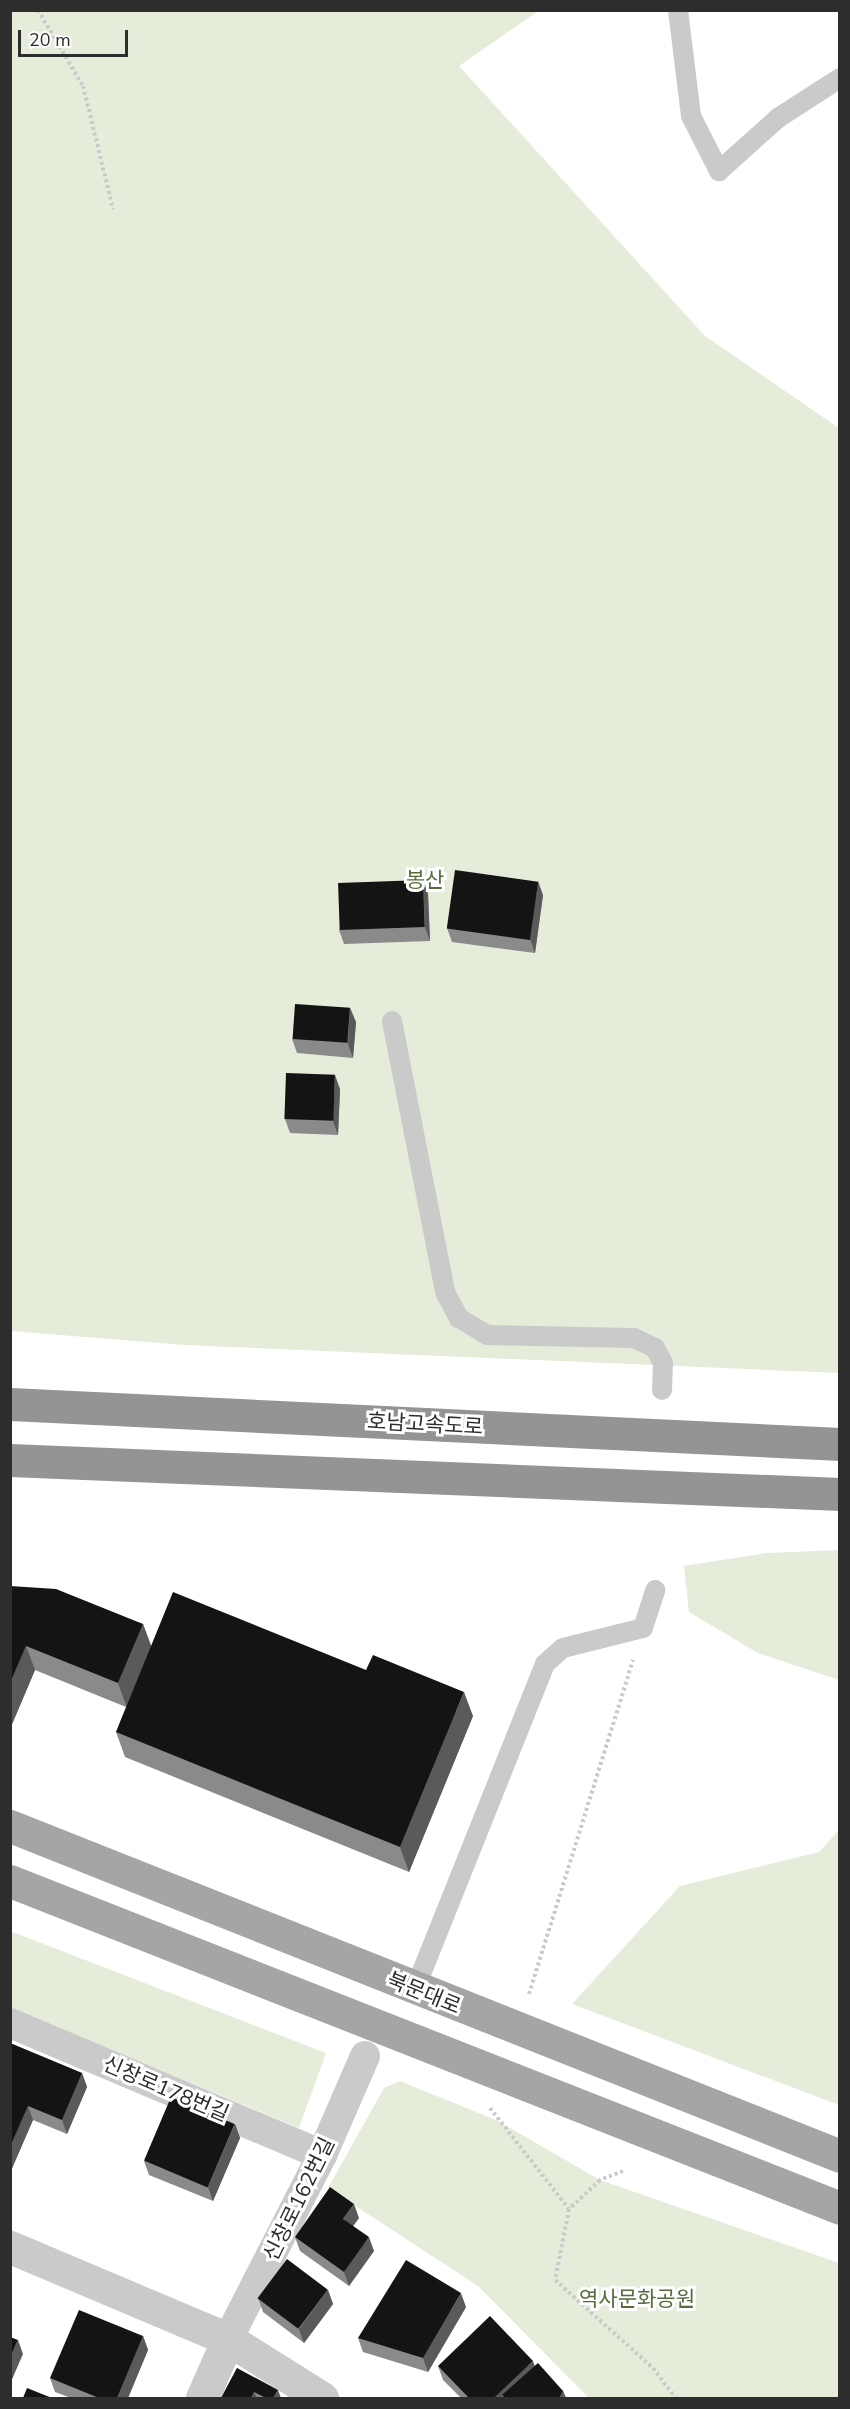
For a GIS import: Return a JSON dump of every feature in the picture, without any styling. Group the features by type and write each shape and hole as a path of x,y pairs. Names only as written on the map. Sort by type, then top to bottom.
{"highway":[{"name":"호남고속도로","path":"10,1404 840,1444"},
{"path":"10,1460 840,1494"}],"main road":[{"name":"북문대로","path":"10,1826 415,1989 840,2156"},
{"path":"10,1881 840,2208"}],"street":[{"name":"신창로178번길","path":"10,2023 322,2155"},
{"name":"신창로162번길","path":"202,2398 228,2339 322,2155 364,2056"},
{"path":"10,2247 228,2339 322,2398"}],"lane":[{"path":"678,10 691,116 719,171 777,118 840,78"},
{"path":"392,1021 445,1292 459,1318 487,1335 634,1338 656,1348 663,1363 662,1390"},
{"path":"415,1989 545,1664 563,1648 643,1628 655,1590"}],"path":[{"path":"38,10 83,86 113,208"},
{"path":"528,1997 643,1628"},
{"path":"485,2100 569,2209"},
{"path":"623,2171 600,2180 569,2209 555,2280 653,2368 676,2398"}],"green space":[{"name":"봉산","path":"10,11 538,11 459,66 705,336 839,428 839,1373 184,1345 11,1331"},
{"path":"839,1550 839,1680 758,1653 689,1612 684,1566 767,1553"},
{"path":"839,1830 839,2105 572,2004 680,1886 819,1852"},
{"path":"10,1931 326,2053 299,2128 11,2008"},
{"name":"역사문화공원","path":"400,2081 498,2121 600,2180 839,2263 839,2398 589,2398 478,2286 328,2188 384,2088"}],"building":[{"path":"455,870 538,882 530,940 447,928"},
{"path":"423,880 425,927 340,930 338,883"},
{"path":"295,1004 350,1008 347,1043 293,1039"},
{"path":"286,1073 335,1075 333,1121 284,1119"},
{"path":"10,1586 56,1589 143,1624 118,1683 26,1646 10,1683"},
{"path":"173,1592 366,1670 373,1655 464,1692 400,1847 116,1732"},
{"path":"10,2043 82,2073 62,2120 28,2106 10,2147"},
{"path":"171,2097 235,2124 208,2187 144,2161"},
{"path":"330,2187 354,2204 343,2219 369,2237 344,2272 295,2237"},
{"path":"287,2259 328,2290 298,2329 258,2298"},
{"path":"406,2260 461,2293 423,2358 358,2338"},
{"path":"79,2310 143,2336 117,2398 99,2398 50,2378"},
{"path":"490,2316 533,2361 494,2398 469,2398 438,2366"},
{"path":"10,2337 18,2340 10,2358"},
{"path":"538,2363 563,2391 559,2398 505,2398 502,2395"},
{"path":"237,2368 278,2390 273,2398 266,2398 254,2392 251,2398 221,2398"},
{"path":"27,2388 52,2398 23,2398"}]}
